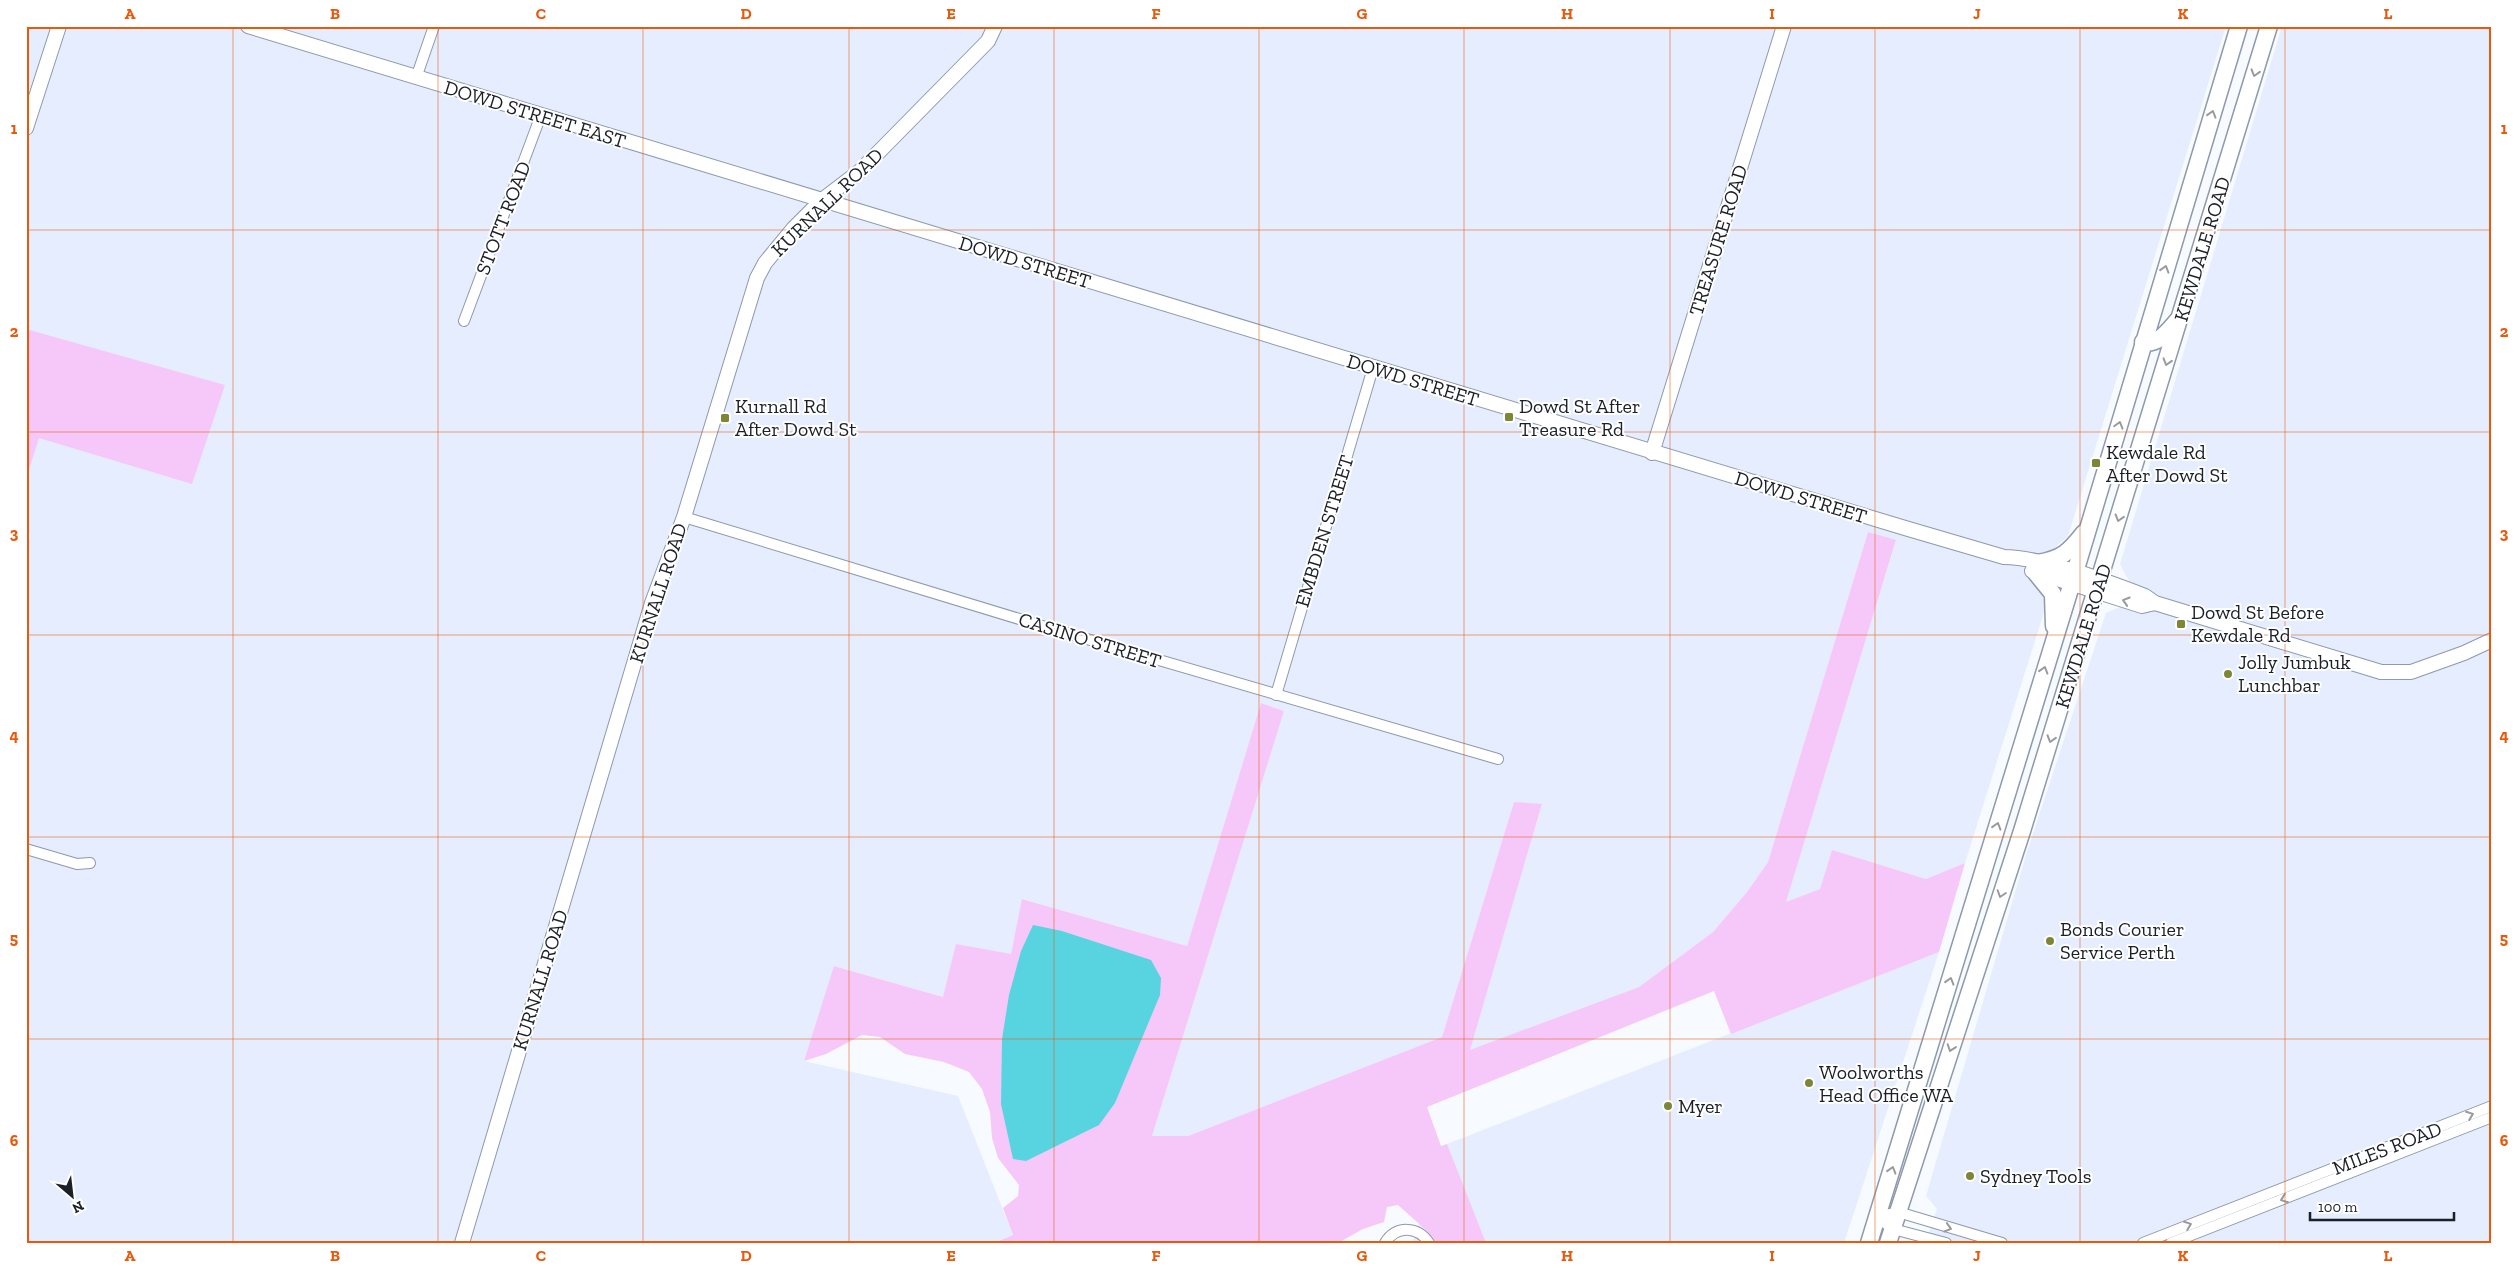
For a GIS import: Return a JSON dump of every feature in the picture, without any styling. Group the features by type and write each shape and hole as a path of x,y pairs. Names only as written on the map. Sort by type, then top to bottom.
{"main road":[{"name":"KEWDALE ROAD","path":"1869,1243 2074,578 2239,26"},
{"name":"KEWDALE ROAD","path":"1891,1236 2098,586 2270,26"},
{"path":"2143,342 2150,343 2158,340 2181,316"},
{"path":"2054,638 2053,594 2037,568 2066,554 2088,528"},
{"path":"1941,1011 1961,1017"}],"street":[{"path":"26,128 59,26"},
{"name":"DOWD STREET EAST","path":"248,26 822,200"},
{"path":"416,78 434,26"},
{"name":"KURNALL ROAD","path":"462,1243 652,603 684,517 757,278 765,263 793,229 822,200 860,171 988,41 995,26"},
{"name":"TREASURE ROAD","path":"1652,453 1784,26"},
{"name":"STOTT ROAD","path":"464,321 541,115"},
{"name":"DOWD STREET","path":"822,200 1652,453 2004,557 2019,558 2037,568 2098,586 2145,596 2155,603 2364,667 2395,674 2411,672 2492,640"},
{"name":"EMBDEN STREET","path":"1276,695 1373,368"},
{"name":"CASINO STREET","path":"684,517 1276,695 1498,759"},
{"path":"26,849 77,864 90,863"},
{"name":"MILES ROAD","path":"2142,1243 2492,1106"},
{"name":"MILES ROAD","path":"2171,1243 2492,1117"},
{"path":"1946,1243 1891,1236 1877,1217 1898,1212 2002,1243"},
{"path":"1385,1243 1396,1232 1410,1230 1424,1236 1429,1243"}],"shaded area":[{"path":"26,26 2226,26 2068,536 2046,555 2037,585 2044,599 2044,612 1965,863 1926,879 1832,851 1820,889 1785,903 1896,541 1868,532 1768,862 1747,892 1713,932 1639,987 1469,1051 1542,805 1514,802 1442,1037 1188,1136 1152,1136 1284,711 1261,703 1187,946 1023,899 1011,954 943,997 835,966 804,1061 958,1096 1013,1235 994,1243 26,1243"},
{"path":"2282,26 2492,26 2492,1243 1925,1243 1937,1209 1926,1196 2026,855 2106,613 2120,607 2129,581 2120,564"},
{"path":"26,329 225,385 192,484 39,438 26,479"},
{"path":"1868,532 1896,540 1786,902 1820,889 1832,850 1926,879 1965,863 1939,952 1731,1034 1714,991 1427,1107 1441,1146 1447,1144 1486,1243 1435,1243 1426,1230 1398,1205 1387,1207 1384,1222 1363,1229 1338,1243 994,1243 1013,1235 1003,1208 1018,1196 1019,1185 998,1158 992,1138 990,1112 982,1089 969,1072 944,1062 905,1054 880,1037 862,1035 826,1054 804,1061 834,966 943,997 956,944 1011,954 1022,899 1187,946 1261,703 1284,711 1152,1136 1188,1136 1442,1037 1514,802 1542,804 1470,1050 1639,987 1713,932 1747,892 1768,862"},
{"path":"1939,952 1844,1243 1412,1243 1447,1144"}],"water":[{"path":"1033,925 1062,931 1151,960 1161,978 1160,995 1115,1103 1099,1125 1026,1161 1013,1159 1001,1104 1002,1039 1009,995 1021,951"}],"place":[{"name":"Dowd St After Treasure Rd","path":"1509,417"},
{"name":"Kurnall Rd After Dowd St","path":"725,418"},
{"name":"Kewdale Rd After Dowd St","path":"2096,463"},
{"name":"Dowd St Before Kewdale Rd","path":"2181,624"},
{"name":"Jolly Jumbuk Lunchbar","path":"2228,674"},
{"name":"Bonds Courier Service Perth","path":"2050,941"},
{"name":"Woolworths Head Office WA","path":"1809,1083"},
{"name":"Myer","path":"1668,1106"},
{"name":"Sydney Tools","path":"1970,1176"}]}
